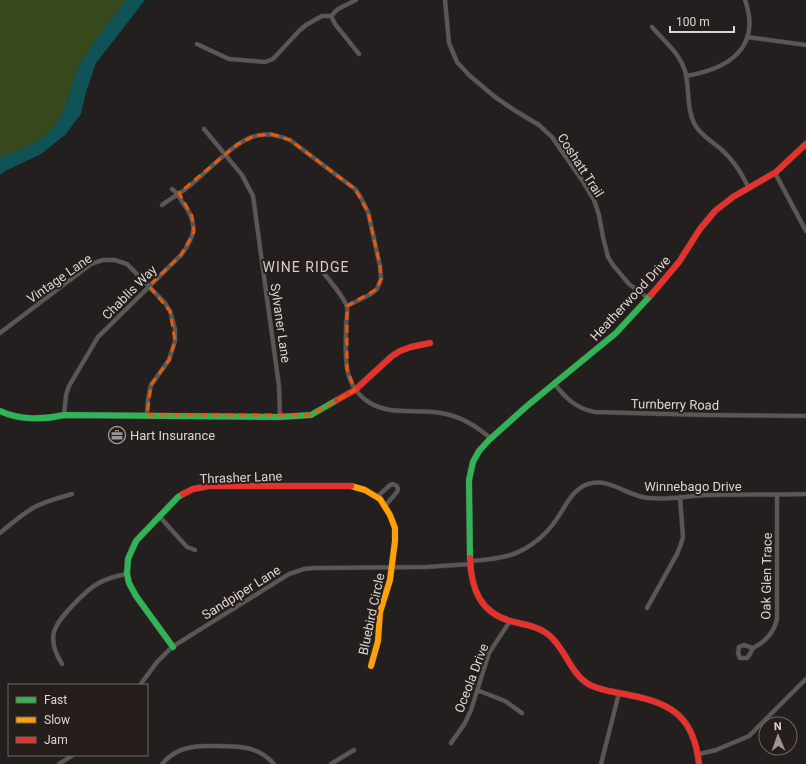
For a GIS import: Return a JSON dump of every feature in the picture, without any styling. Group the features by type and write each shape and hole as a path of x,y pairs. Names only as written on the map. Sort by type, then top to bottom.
{"street":[{"path":"198,44 229,59 265,62 273,59 306,25 322,16 330,16 338,9 356,0"},
{"name":"Coshatt Trail","path":"445,0 449,43 457,62 469,76 495,97 539,125 552,137 594,200 599,215 608,257 629,284 648,298"},
{"path":"686,76 712,69 728,62 739,53 747,37 750,22 745,0"},
{"path":"330,16 359,54"},
{"path":"652,27 677,55 683,66 686,76 690,112 695,125 702,134 724,152 749,188"},
{"path":"747,37 806,45"},
{"name":"Sylvaner Lane","path":"204,129 242,175 253,196 279,386 280,418"},
{"path":"162,205 185,189 238,144 254,136 271,134 290,140 355,189 368,212 380,266 381,279 377,289 371,294 347,306"},
{"name":"Heatherwood Drive","path":"699,764 698,744 690,727 675,711 649,698 600,689 587,682 574,669 558,642 541,629 531,625 510,621 489,610 475,592 470,562 470,470 474,458 479,450 490,438 554,383 601,347 624,324 675,268 711,215 730,199 774,173 806,144"},
{"path":"774,173 806,231"},
{"path":"172,189 179,193"},
{"name":"Chablis Way","path":"64,415 66,395 69,386 98,337 181,255 190,244 194,232 192,216 182,201 179,193"},
{"name":"Vintage Lane","path":"0,333 91,264 103,260 115,260 127,264 165,302 170,311 175,328 175,341 169,360 151,385 147,415"},
{"path":"321,270 329,278 347,306 347,369 355,390 367,402 376,407 387,410 441,412 458,416 473,424 490,438"},
{"path":"0,411 20,417 64,415 147,415 280,418 311,415 355,390 396,354 411,346 430,343"},
{"name":"Turnberry Road","path":"554,383 562,393 574,403 584,409 595,412 806,416"},
{"name":"Winnebago Drive","path":"470,562 505,557 531,546 552,527 575,492 590,484 600,482 609,484 646,498 705,495 806,494"},
{"name":"Thrasher Lane","path":"173,646 136,596 129,583 127,574 128,559 133,546 141,535 178,497 196,488 209,486 345,485 365,490 377,496 385,506"},
{"path":"377,496 390,485 397,486 398,492 385,506"},
{"path":"0,533 19,517 33,508 51,500 72,494"},
{"name":"Oak Glen Trace","path":"753,648 767,639 772,633 777,619 777,495"},
{"path":"647,608 678,554 681,544 683,537 680,497"},
{"name":"Bluebird Circle","path":"371,666 379,636 380,612 389,586 395,541 395,528 385,506"},
{"path":"159,516 187,547 195,550"},
{"name":"Sandpiper Lane","path":"141,684 157,662 173,646 289,574 304,569 315,568 443,566 470,562"},
{"path":"62,664 53,646 55,628 60,618 93,586 105,579 127,574"},
{"name":"Oceola Drive","path":"451,743 468,717 489,653 510,621"},
{"path":"699,754 716,750 749,736 806,679"},
{"path":"477,690 506,700 522,713"},
{"path":"601,764 619,693"},
{"path":"162,764 168,758 181,750 203,746 235,746 252,749 266,757 274,764"},
{"path":"331,764 354,750"},
{"path":"58,764 71,756"}],"highlighted area":[{"path":"271,134 290,140 355,189 368,212 380,266 381,279 377,289 347,306 347,369 355,390 311,415 147,415 151,385 169,360 175,341 170,311 149,286 181,255 194,232 192,216 179,193 238,144 254,136"}],"green space":[{"path":"0,0 126,0 80,64 68,99 57,122 42,137 33,143 0,157"}],"water":[{"path":"126,0 145,0 96,63 86,92 81,114 65,135 41,154 5,171 0,175 0,157 33,143 50,130 57,122 68,99 80,64"}],"traffic: fast":[{"path":"470,558 469,480 473,462 479,451 527,406 616,333 651,295"},
{"path":"0,411 23,418 48,418 64,415 280,417 311,415 337,400"},
{"path":"173,647 136,596 129,583 127,574 128,559 136,541 178,497 183,494"}],"traffic: slow":[{"path":"351,486 365,490 380,499 390,515 395,528 395,541 390,580 380,612 378,641 371,666"}],"traffic: jam":[{"path":"651,295 679,262 700,229 715,211 733,197 776,172 806,144"},
{"path":"337,400 355,390 392,356 400,351 430,343"},
{"path":"183,494 193,489 209,486 351,486"},
{"path":"470,558 475,590 485,606 502,618 542,630 550,636 556,642 573,669 583,681 590,685 604,690 644,698 669,708 679,715 692,735 699,764"}],"place":[{"name":"Hart Insurance","path":"117,435"}],"district":[{"name":"WINE RIDGE","path":"306,267"}]}
